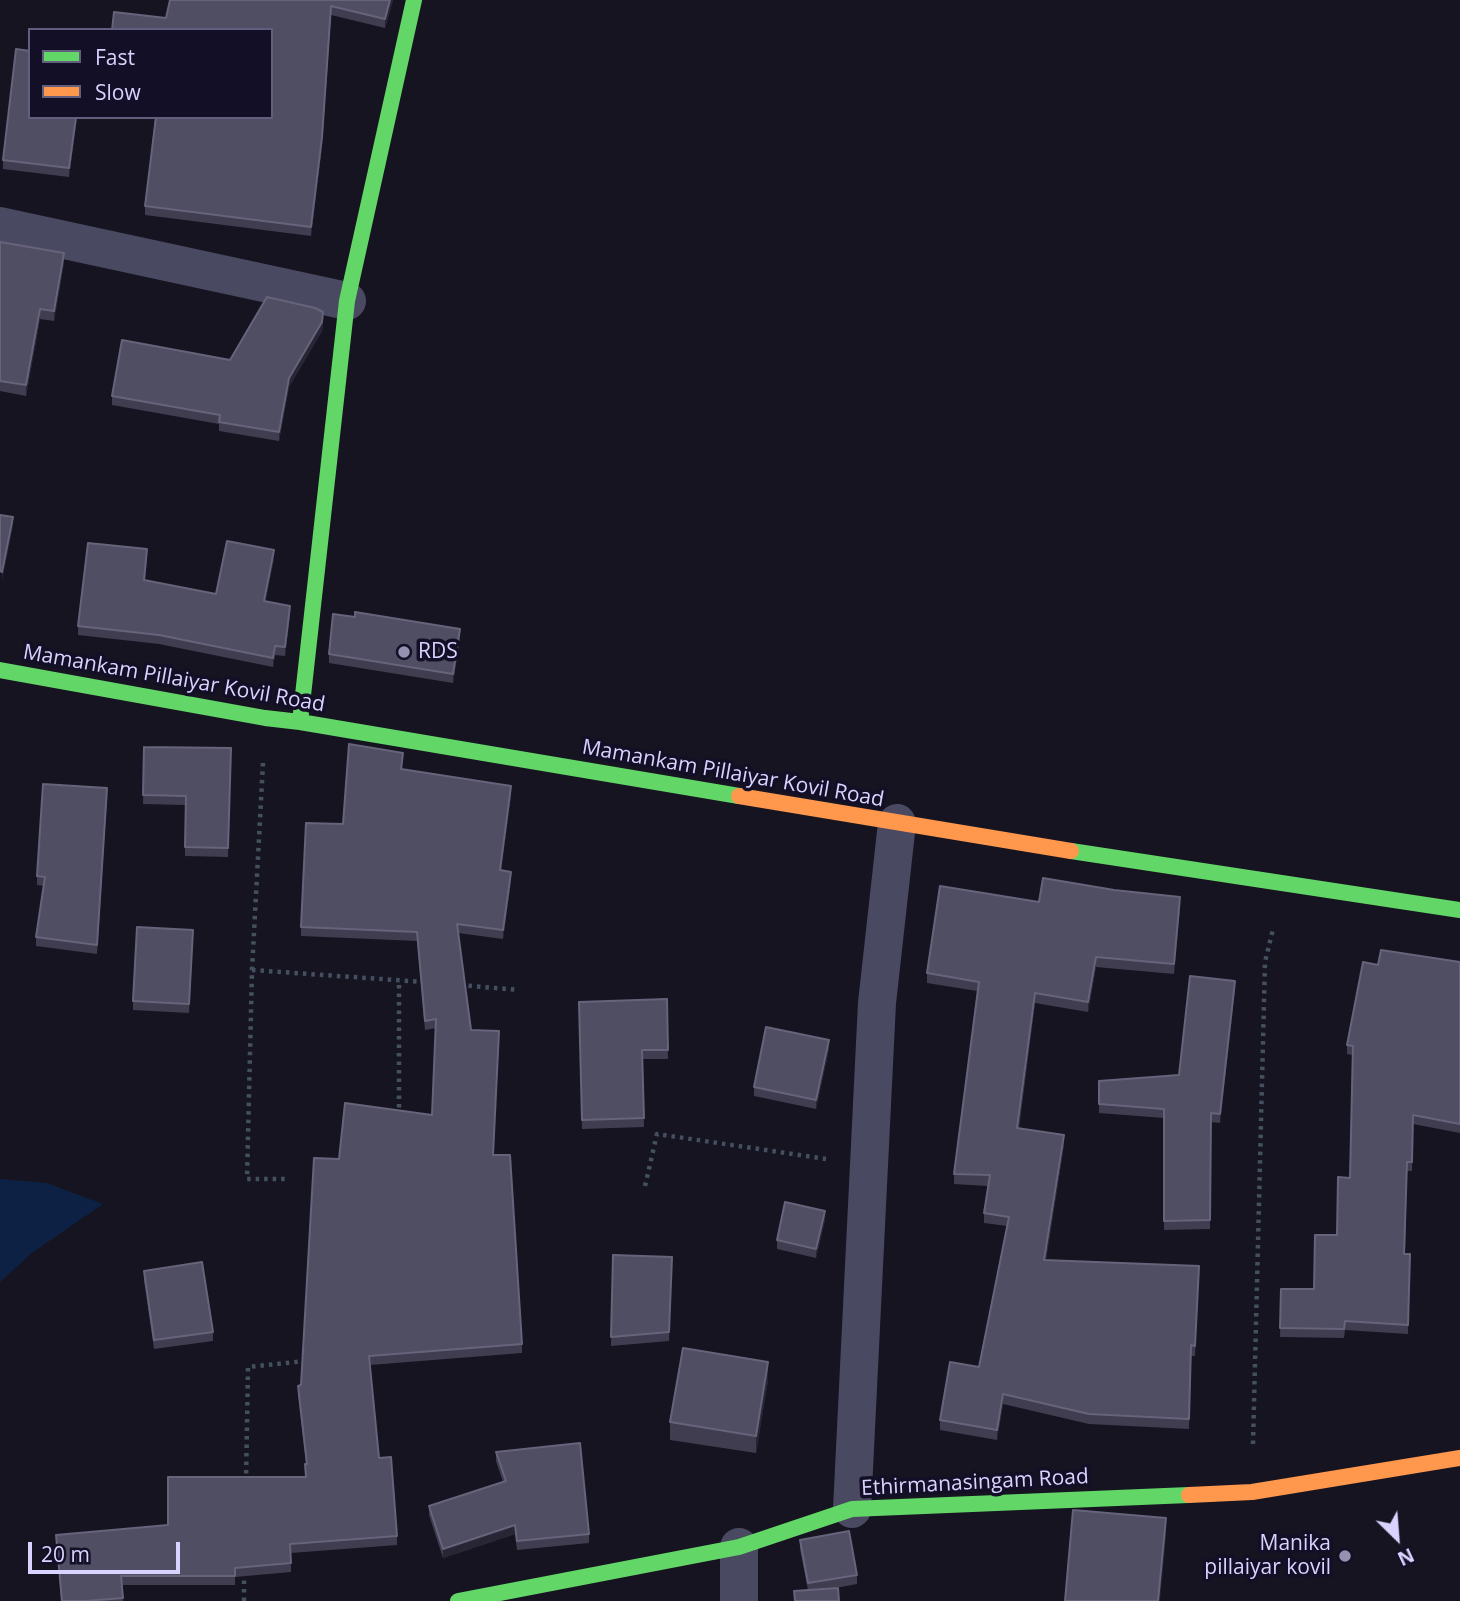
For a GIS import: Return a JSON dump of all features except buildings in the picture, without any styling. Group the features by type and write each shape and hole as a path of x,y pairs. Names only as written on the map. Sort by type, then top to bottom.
{"street":[{"path":"300,722 347,301 414,0"},
{"path":"0,226 347,301"},
{"name":"Mamankam Pillaiyar Kovil Road","path":"0,670 265,718 897,823 1460,910"},
{"path":"852,1509 877,1003 897,823"},
{"name":"Ethirmanasingam Road","path":"458,1601 739,1547 852,1509 1252,1492 1460,1458"},
{"path":"739,1547 739,1601"}],"path":[{"path":"265,718 252,970 247,1179 285,1179"},
{"path":"1252,1492 1265,962 1285,885"},
{"path":"252,970 426,983"},
{"path":"400,981 400,1118"},
{"path":"453,985 519,990"},
{"path":"645,1186 657,1134 869,1166"},
{"path":"246,1491 247,1367 317,1360"},
{"path":"244,1560 244,1601"}],"water":[{"path":"0,1179 47,1183 103,1204 32,1253 0,1282"}],"traffic: fast":[{"path":"300,722 347,301 414,0"},
{"path":"0,670 265,718 739,796"},
{"path":"1071,851 1460,910"},
{"path":"458,1601 739,1547 852,1509 1189,1495"}],"traffic: slow":[{"path":"739,796 1071,851"},
{"path":"1189,1495 1252,1492 1460,1458"}],"place":[{"name":"RDS","path":"404,652"},
{"name":"Manika pillaiyar kovil","path":"1345,1556"}]}
